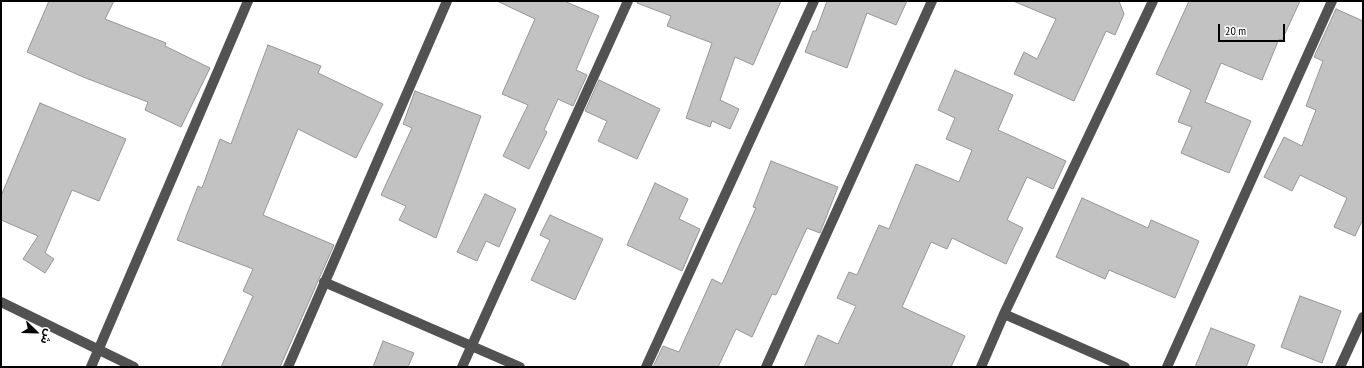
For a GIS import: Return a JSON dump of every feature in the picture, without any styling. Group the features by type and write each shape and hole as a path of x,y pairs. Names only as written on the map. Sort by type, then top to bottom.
{"street":[{"path":"91,367 248,1"},
{"path":"288,367 447,1"},
{"path":"462,367 628,1"},
{"path":"646,367 814,1"},
{"path":"766,367 932,1"},
{"path":"981,367 1004,314 1153,1"},
{"path":"1167,367 1332,1"},
{"path":"324,282 520,367"},
{"path":"1,302 134,367"},
{"path":"1004,314 1125,367"},
{"path":"1340,367 1363,317"}],"building":[{"path":"49,1 114,1 105,19 166,43 165,46 210,68 181,127 145,110 148,102 83,77 27,52"},
{"path":"497,1 564,1 599,16 576,70 587,75 573,106 558,99 544,130 547,132 529,169 503,156 528,105 502,94 535,19"},
{"path":"637,1 781,1 753,65 735,57 720,100 739,109 730,129 712,121 710,127 686,118 712,43 667,26 671,16 637,3"},
{"path":"827,1 907,1 896,25 867,13 847,68 805,52 813,31 816,31"},
{"path":"1013,1 1119,1 1124,14 1115,35 1106,31 1074,101 1014,74 1024,52 1037,59 1056,19"},
{"path":"1189,1 1300,1 1282,40 1279,39 1262,80 1221,63 1205,102 1251,121 1229,173 1181,153 1192,127 1178,122 1191,90 1156,74"},
{"path":"1336,9 1363,21 1363,219 1355,236 1334,227 1347,198 1300,175 1292,191 1264,177 1284,137 1302,146 1316,110 1306,106 1323,61 1314,57"},
{"path":"268,45 321,66 318,73 383,104 356,158 298,129 263,215 334,245 280,367 221,367 253,296 243,291 253,269 177,240 198,186 202,188 220,139 231,144"},
{"path":"955,70 1013,95 998,130 1066,161 1053,189 1027,177 1007,220 1023,228 1006,264 952,238 947,249 931,242 902,307 965,336 951,367 804,367 818,335 838,344 856,306 837,298 849,272 857,275 879,225 889,229 916,164 959,182 972,150 946,139 955,118 938,110"},
{"path":"599,80 660,109 637,159 598,141 607,121 585,111"},
{"path":"415,91 481,116 436,238 399,220 406,206 381,195 412,128 403,124"},
{"path":"40,103 126,139 99,201 72,190 45,253 54,259 45,273 23,259 38,236 1,220 1,196"},
{"path":"771,161 838,187 820,233 807,228 776,295 772,294 752,337 736,329 718,367 653,367 663,346 679,352 712,279 722,284 756,208 753,207"},
{"path":"655,183 688,199 679,219 700,229 682,271 627,245"},
{"path":"485,194 516,209 499,247 486,241 477,261 457,252"},
{"path":"1082,198 1148,228 1151,220 1199,241 1175,298 1109,270 1105,279 1056,257"},
{"path":"550,215 603,239 575,300 531,280 550,240 540,235"},
{"path":"1300,296 1341,311 1322,363 1281,347"},
{"path":"1211,328 1255,345 1246,367 1195,367"},
{"path":"383,341 414,353 408,367 373,367"}]}
